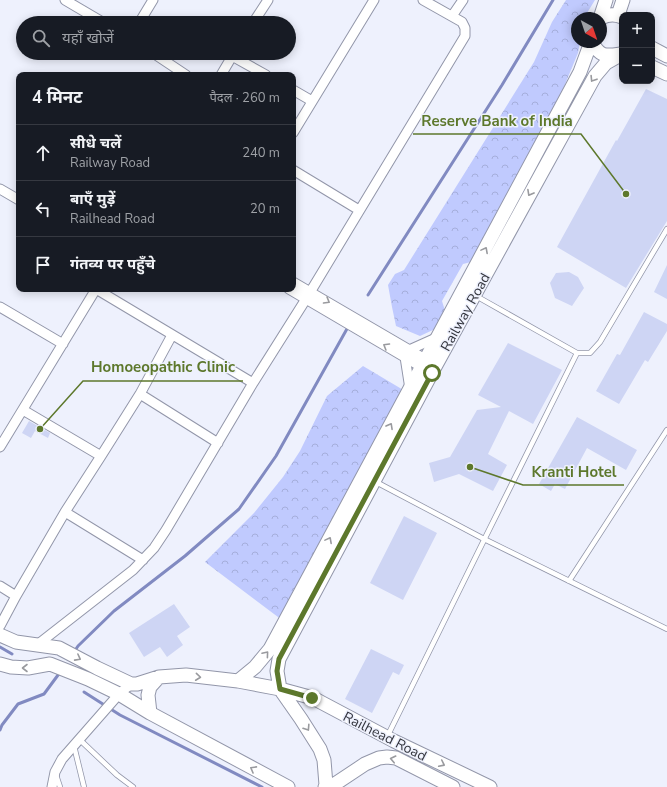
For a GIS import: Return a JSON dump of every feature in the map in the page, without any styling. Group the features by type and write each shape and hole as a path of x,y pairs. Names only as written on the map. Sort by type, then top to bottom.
{"main road":[{"path":"603,12 606,0"},
{"path":"621,12 623,0"},
{"path":"607,15 612,14 619,16"},
{"path":"238,681 255,667 270,650 309,590 410,389 429,366 438,337 580,72 590,48"},
{"path":"595,48 607,56 619,54"},
{"path":"655,50 667,56"},
{"name":"Railway Road","path":"280,689 277,671 279,659 309,590 374,482 429,366 474,295 594,76 606,63 619,56"},
{"path":"655,68 667,74"},
{"path":"0,635 16,642 59,648 96,668 131,684"},
{"path":"0,664 11,667 28,668 50,664 88,679 116,698 150,713 288,787"},
{"name":"Railhead Road","path":"131,684 136,684 159,677 186,676 238,681 280,689 312,698 387,737 490,787"},
{"path":"150,713 148,695 150,687 159,677"},
{"path":"280,689 320,749 324,760 326,786"},
{"name":"Railhead Road","path":"326,786 335,784 344,779 365,764 378,758 387,757 396,758 453,787"}],"street":[{"path":"65,0 92,16"},
{"path":"143,16 153,0"},
{"path":"258,16 268,0"},
{"path":"296,128 374,0"},
{"path":"37,645 132,570 154,548 465,36 465,28 462,22 423,0"},
{"path":"452,16 463,0"},
{"path":"164,60 182,72"},
{"path":"223,72 230,60"},
{"path":"242,60 261,72"},
{"path":"296,92 312,101"},
{"path":"296,172 359,210"},
{"path":"0,189 16,198"},
{"path":"296,285 308,296"},
{"path":"0,447 94,292"},
{"path":"101,292 253,383"},
{"path":"296,292 308,296 429,366"},
{"path":"0,307 63,344"},
{"path":"0,626 65,512 140,394 172,335"},
{"path":"407,353 438,337"},
{"path":"407,353 410,389"},
{"path":"140,394 218,443"},
{"path":"23,410 101,456"},
{"path":"65,512 143,560"},
{"path":"0,586 16,596"},
{"path":"52,787 55,772 62,759 116,698 131,684"}],"lane":[{"path":"474,295 577,354 590,353 600,342 666,232"},
{"path":"387,737 577,354"},
{"path":"569,581 667,430"},
{"path":"374,482 484,539 667,629"},
{"path":"76,742 84,787"},
{"path":"76,742 133,787"},
{"path":"55,772 60,787"}],"green space":[{"path":"566,0 595,0 588,12 571,12 571,48 579,48 578,53 556,106 475,261 463,264 442,301 446,314 435,329 420,336 396,326 388,285 395,274 404,270 534,62 552,22"},
{"path":"363,366 405,391 282,620 205,562 254,513 283,477 300,451 327,396"}],"building":[{"path":"646,89 667,99 667,221 626,288 557,247"},
{"path":"667,265 667,299 654,292"},
{"path":"569,272 578,277 584,288 572,306 555,298 550,283 556,273"},
{"path":"644,312 667,324 667,331 648,362 645,360 619,404 596,391 617,354 620,355"},
{"path":"508,343 562,370 533,424 509,411 488,454 507,465 493,491 459,474 434,482 429,463 450,457 477,410 501,407 478,395"},
{"path":"577,417 637,450 626,470 587,448 565,489 555,484 551,491 539,484"},
{"path":"29,421 50,433 48,438 35,431 31,438 22,433"},
{"path":"404,516 437,533 403,600 370,583"},
{"path":"174,604 190,627 177,636 183,645 167,657 160,647 144,657 129,633"},
{"path":"371,649 404,665 399,675 393,672 372,713 345,699"}],"waterway":[{"path":"368,295 502,85 553,0"},
{"path":"74,652 78,646 114,611 185,556 239,509 276,456 348,327"},
{"path":"0,647 12,654"},
{"path":"0,730 2,725 18,704 44,694 61,671"},
{"path":"84,692 120,715 262,787"}],"place":[{"name":"Reserve Bank of India","path":"626,194"},
{"name":"Homoeopathic Clinic","path":"40,429"},
{"name":"Kranti Hotel","path":"470,467"}],"route":[{"path":"312,698 280,689 277,671 279,659 432,373"}]}
